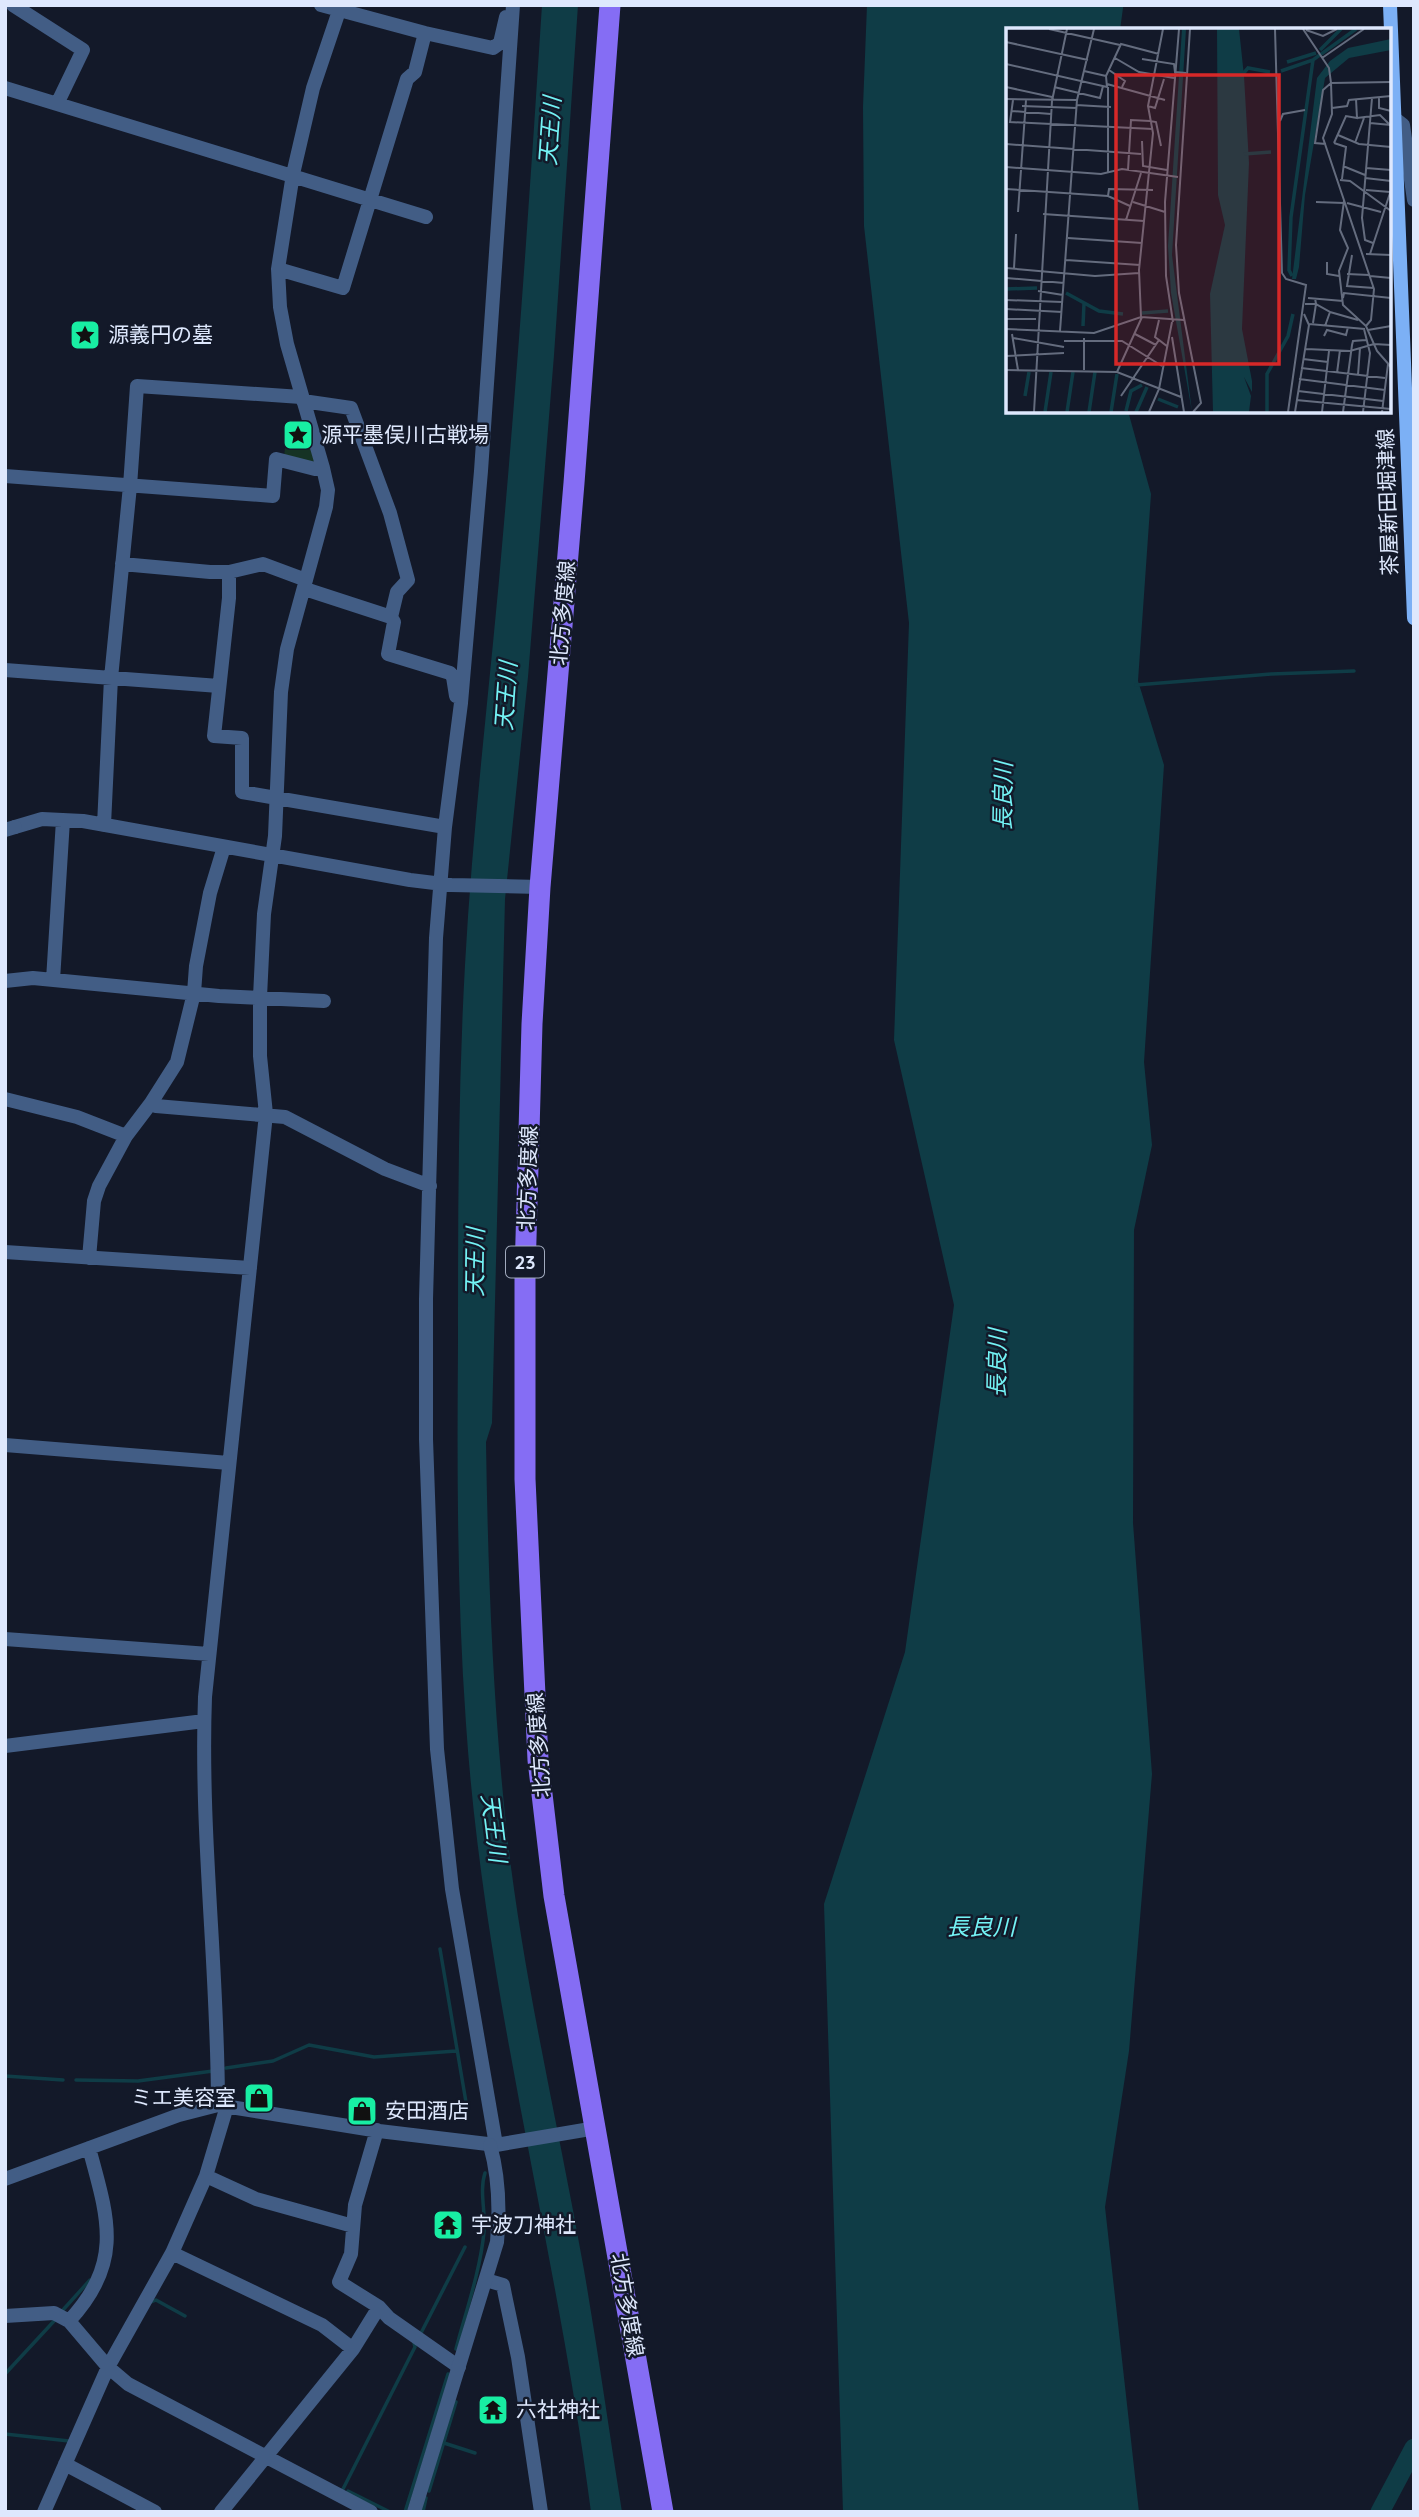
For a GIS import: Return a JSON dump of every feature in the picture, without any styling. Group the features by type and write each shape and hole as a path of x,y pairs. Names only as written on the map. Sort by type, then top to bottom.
{"main road":[{"name":"北方多度線","path":"610,5 575,484 532,887 532,1024 525,1274 525,1479 538,1760 554,1896 586,2129 663,2512"},
{"name":"茶屋新田堀津線","path":"1390,7 1391,28"},
{"name":"茶屋新田堀津線","path":"1391,35 1411,476 1414,618"}],"street":[{"path":"13,5 83,50 57,104"},
{"path":"321,5 493,48 500,43 511,5"},
{"path":"414,2512 486,2280 497,2242 499,2220 496,2165 498,2144 452,1889 437,1749 426,1439 426,1299 431,1090 446,884 445,828 461,703 481,471 511,5"},
{"path":"44,2512 108,2368 173,2253 206,2176 222,2106 204,1721 266,1114 260,1056 260,997 264,914 277,796 284,671 287,649 328,500 323,468 283,325 278,269 293,174 313,88 340,8"},
{"path":"278,269 343,288 407,79 415,72 425,33"},
{"path":"5,89 293,174 426,217"},
{"path":"1394,118 1402,125 1414,200"},
{"path":"104,824 111,678 137,386 302,399 351,408 390,513 408,580 397,592 391,617"},
{"path":"5,476 273,496 276,459 315,469 323,468"},
{"path":"122,564 229,572 263,564 305,585 391,617 394,622 388,654 450,673 456,696 461,703"},
{"path":"229,572 229,598 214,736 242,738 242,792 277,796 445,828"},
{"path":"5,670 219,687"},
{"path":"10,829 42,819 104,824 410,880 532,887"},
{"path":"53,980 63,820"},
{"path":"89,1258 94,1201 126,1136 177,1062 194,993 196,967 210,893 224,847"},
{"path":"5,981 33,978 194,993 324,1001"},
{"path":"5,1099 77,1117 126,1136"},
{"path":"151,1103 156,1106 285,1117 385,1169 430,1186"},
{"path":"5,1252 250,1268"},
{"path":"5,1445 229,1463"},
{"path":"5,1639 209,1654"},
{"path":"5,1746 204,1721"},
{"path":"5,2179 179,2115 222,2106 377,2130 498,2144 586,2129"},
{"path":"377,2130 355,2205 351,2254 339,2282 379,2307 389,2318 459,2367"},
{"path":"69,2321 80,2309 103,2269 107,2255 106,2210 89,2148"},
{"path":"206,2176 256,2199 353,2227"},
{"path":"173,2253 322,2325 354,2349"},
{"path":"486,2280 503,2286 518,2357 541,2512"},
{"path":"221,2512 354,2349 379,2307"},
{"path":"5,2316 54,2313 69,2321 108,2368 128,2384 371,2512"},
{"path":"65,2464 155,2512"}],"shaded area":[{"path":"287,430 306,430 315,464 284,457"}],"water":[{"name":"天王川","path":"542,5 578,5 528,677 505,899 492,1423 486,1442 488,1542 499,1743 515,1897 584,2270 622,2512 591,2512 560,2315 504,2021 475,1823 466,1724 459,1582 458,1202 465,965 515,394"},
{"name":"長良川","path":"867,5 1123,5 1120,28 1006,28 1006,413 1129,413 1151,494 1138,681 1164,765 1144,1062 1152,1145 1134,1230 1133,1523 1152,1774 1129,2051 1105,2207 1139,2512 843,2512 824,1904 905,1652 954,1305 894,1040 909,623 864,226 863,107"}],"waterway":[{"path":"1136,685 1271,674 1354,671"},
{"path":"440,1949 467,2108"},
{"path":"226,2068 273,2061 309,2045 374,2057 456,2051"},
{"path":"76,2080 138,2081 213,2071"},
{"path":"5,2076 63,2080"},
{"path":"456,2349 482,2247 485,2173"},
{"path":"421,2333 465,2247"},
{"path":"62,2311 90,2280"},
{"path":"151,2302 156,2300 185,2316"},
{"path":"5,2374 55,2320"},
{"path":"343,2489 415,2347 414,2343"},
{"path":"405,2512 448,2374"},
{"path":"429,2491 456,2402"},
{"path":"5,2434 69,2441"},
{"path":"444,2443 475,2453"},
{"path":"1380,2512 1414,2448"},
{"path":"348,2491 390,2512"},
{"path":"423,2512 426,2498"}],"place":[{"name":"源義円の墓","path":"85,335"},
{"name":"源平墨俣川古戦場","path":"298,435"},
{"name":"ミエ美容室","path":"259,2098"},
{"name":"安田酒店","path":"362,2111"},
{"name":"宇波刀神社","path":"448,2225"},
{"name":"六社神社","path":"493,2410"}]}
